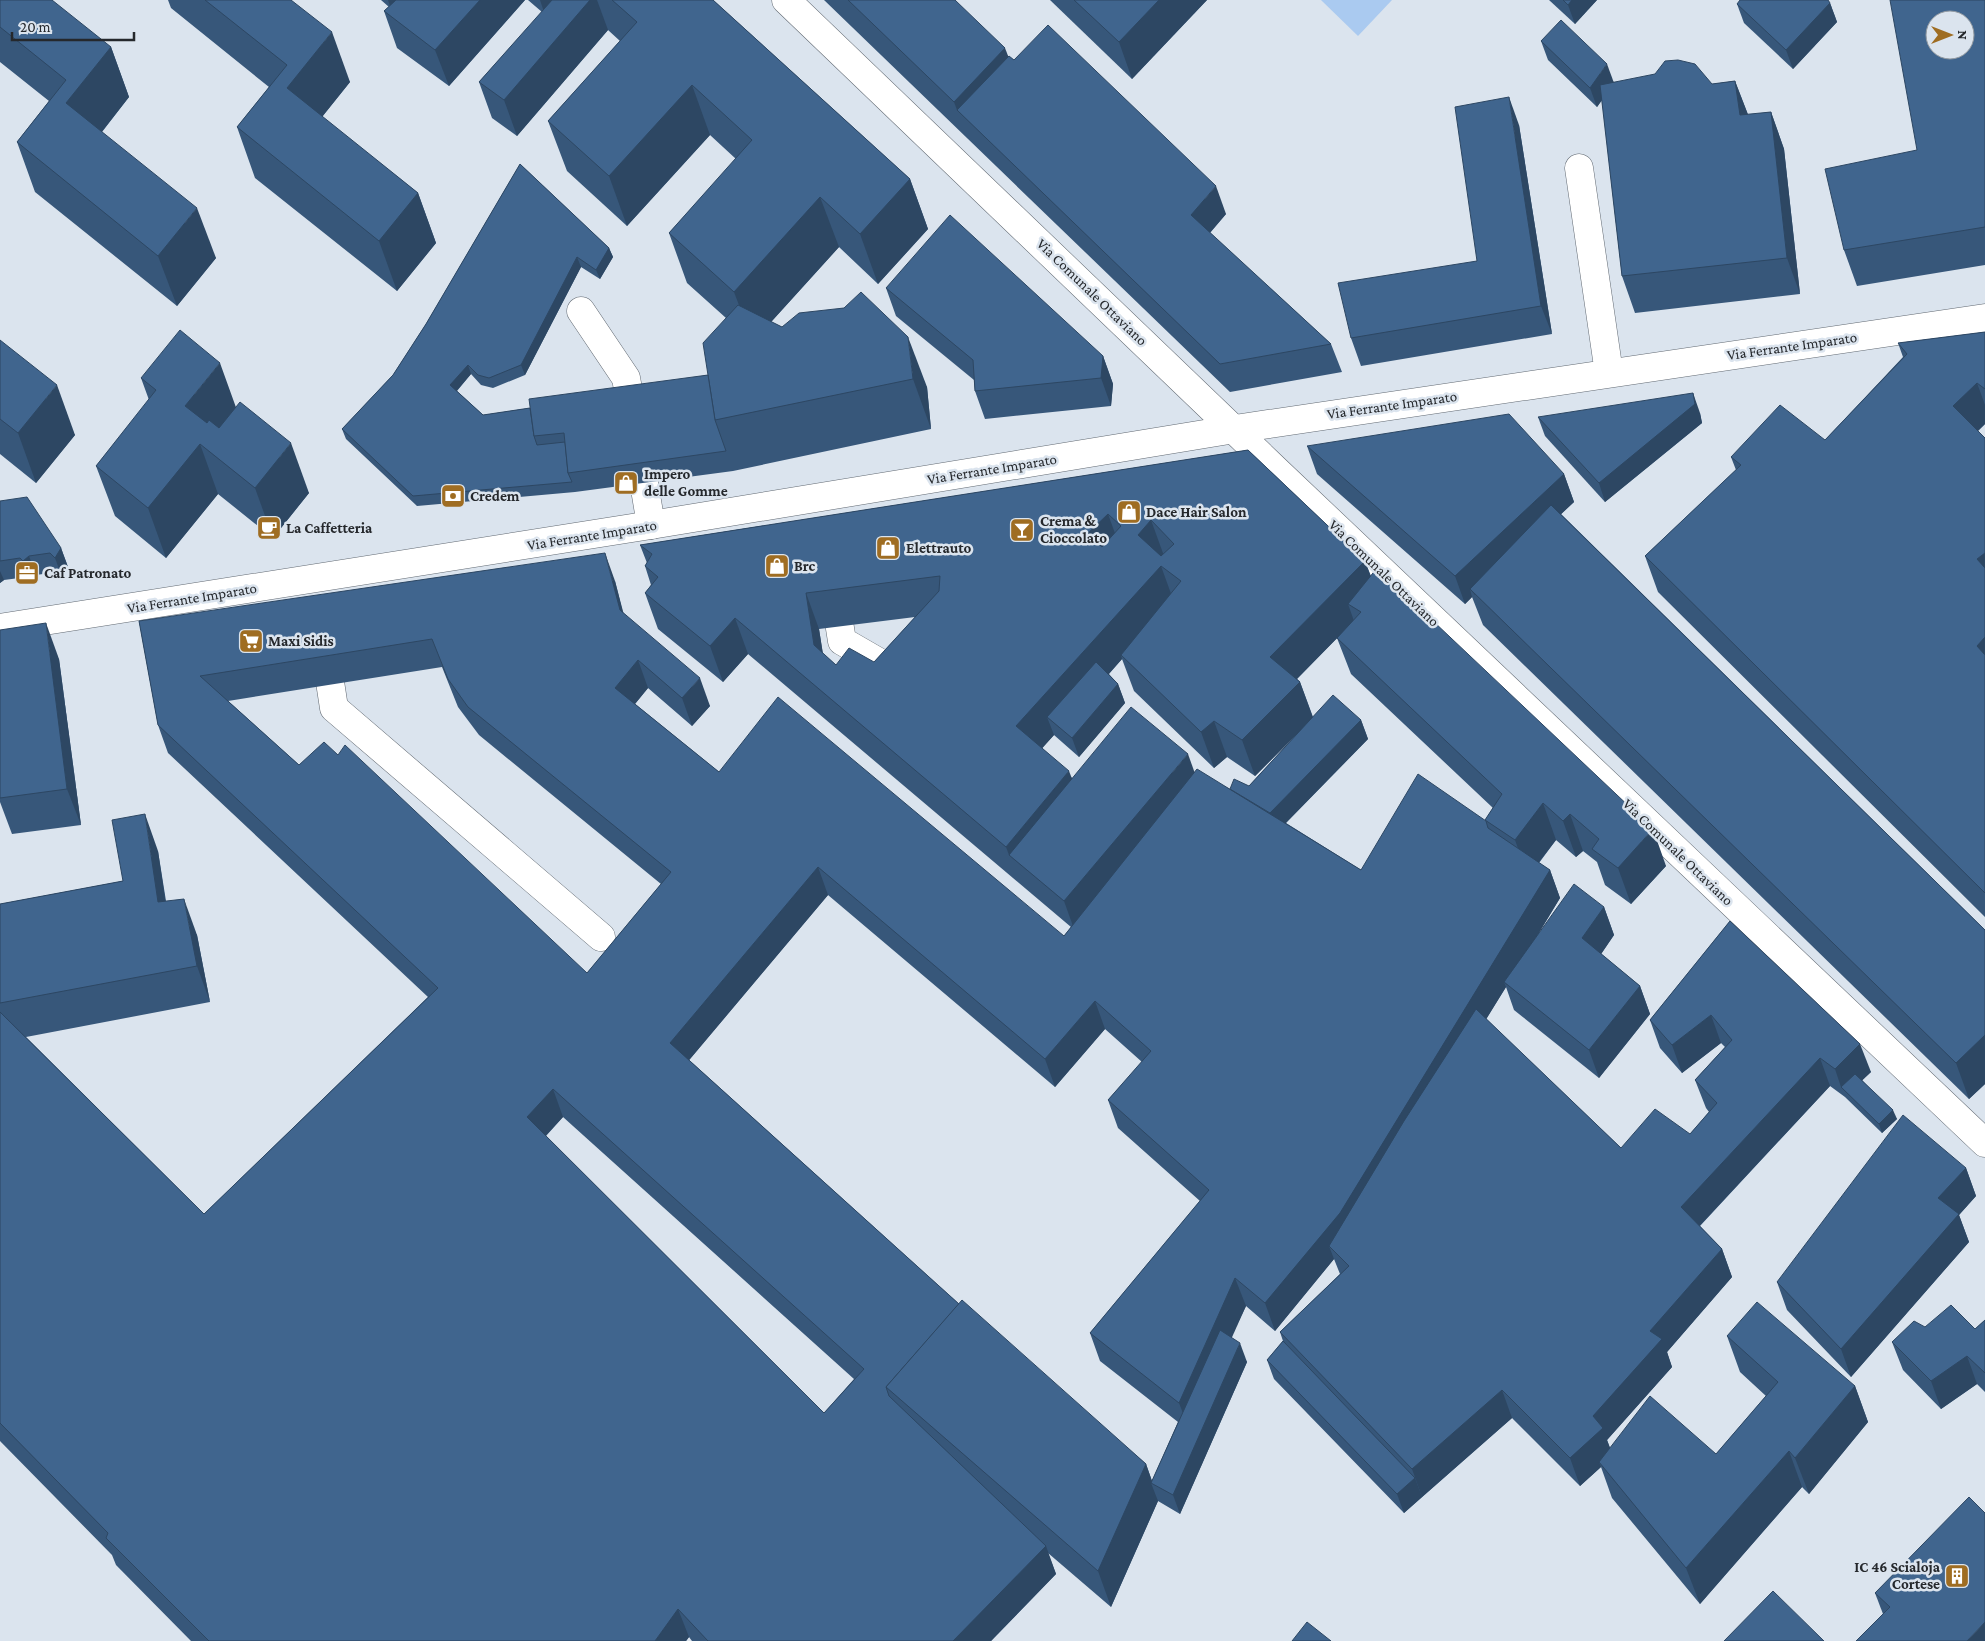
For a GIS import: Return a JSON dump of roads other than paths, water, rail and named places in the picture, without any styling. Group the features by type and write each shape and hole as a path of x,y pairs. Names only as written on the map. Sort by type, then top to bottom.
{"street":[{"name":"Via Comunale Ottaviano","path":"786,0 1985,1143"},
{"path":"1579,168 1609,373"},
{"path":"581,310 626,378 631,406"},
{"name":"Via Ferrante Imparato","path":"0,628 318,603 651,525 1235,429 1985,318"},
{"path":"644,484 651,525"},
{"path":"820,498 824,526"},
{"path":"830,565 842,641 894,671"},
{"path":"318,603 334,708 601,938"}],"place":[{"name":"Impero delle Gomme","path":"626,483"},
{"name":"Credem","path":"453,496"},
{"name":"Dace Hair Salon","path":"1129,512"},
{"name":"La Caffetteria","path":"269,528"},
{"name":"Crema & Cioccolato","path":"1022,530"},
{"name":"Elettrauto","path":"888,548"},
{"name":"Brc","path":"777,566"},
{"name":"Caf Patronato","path":"27,573"},
{"name":"Maxi Sidis","path":"251,641"},
{"name":"IC 46 Scialoja Cortese","path":"1957,1576"}]}
